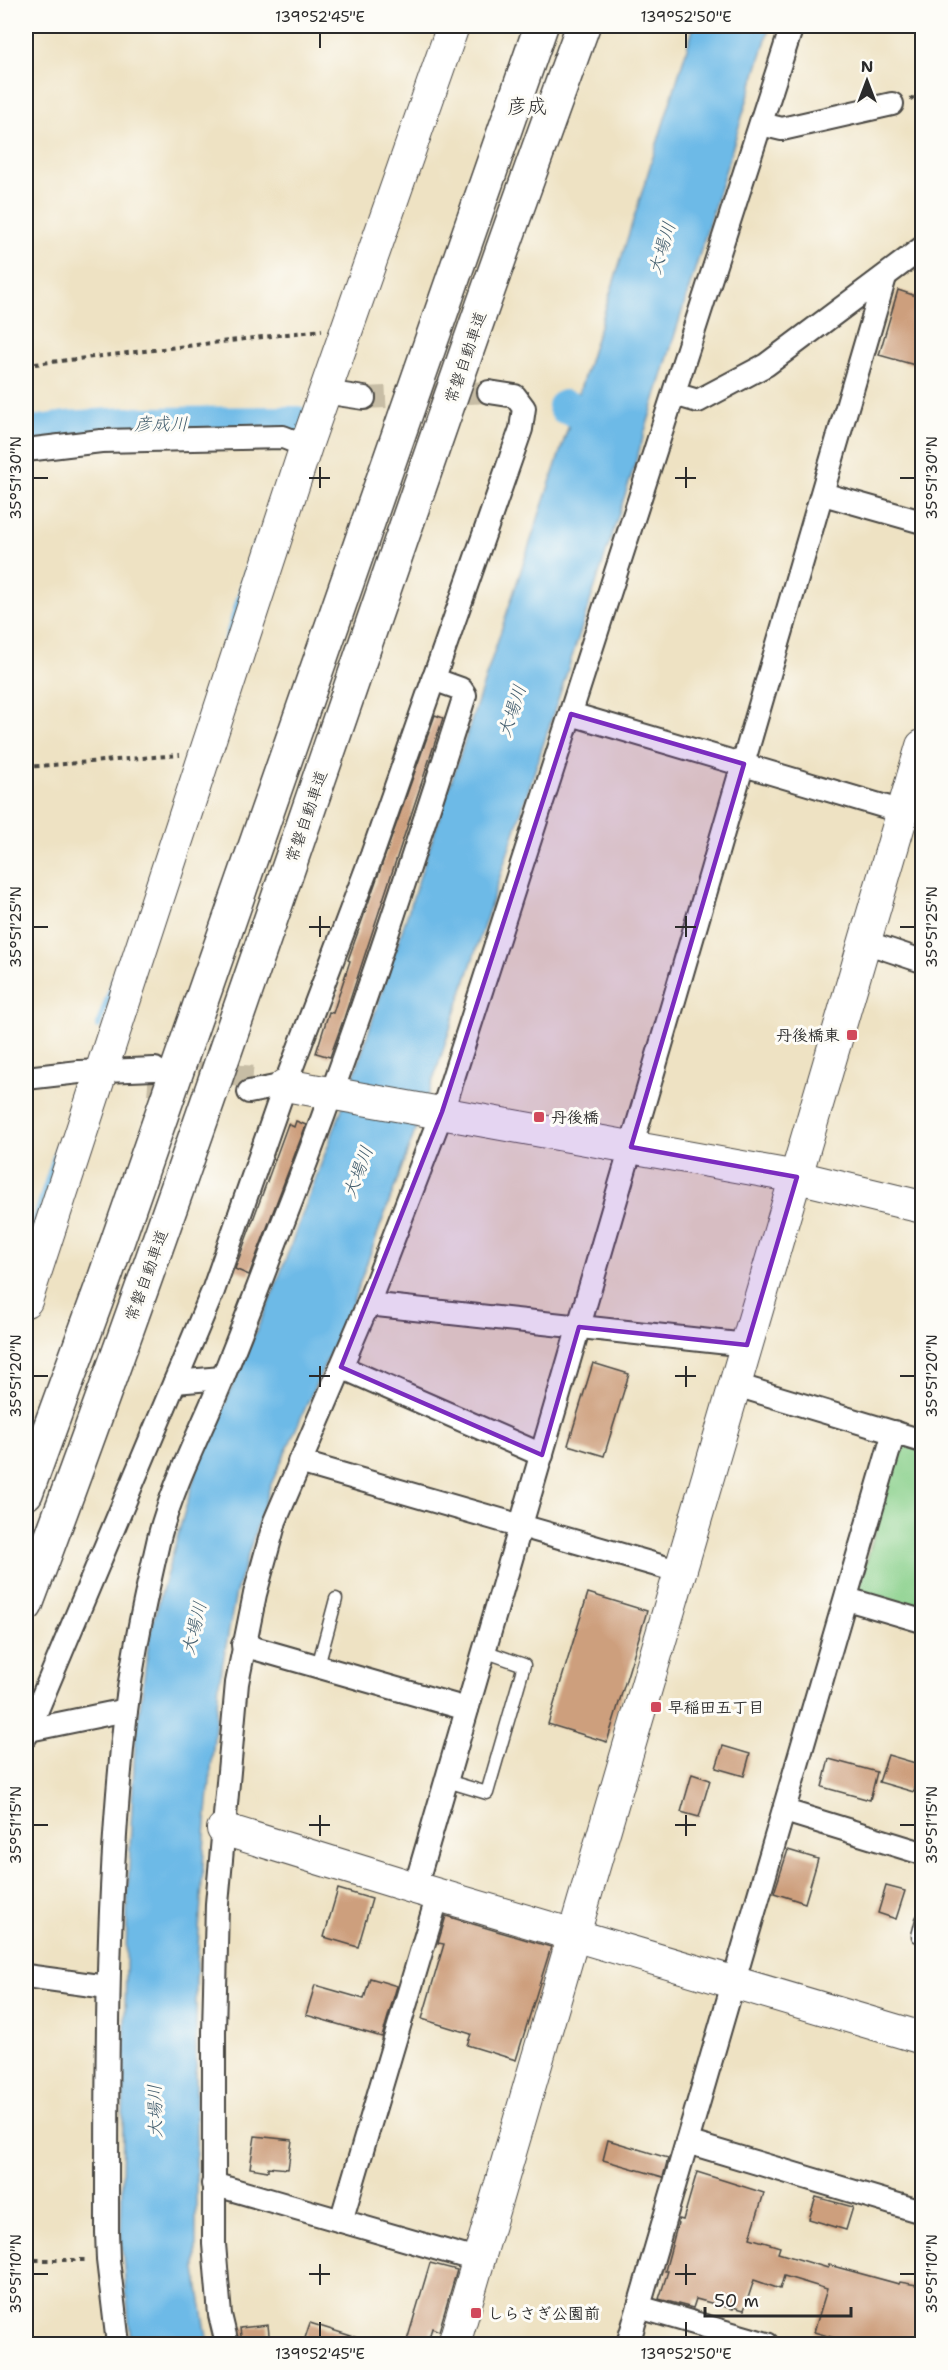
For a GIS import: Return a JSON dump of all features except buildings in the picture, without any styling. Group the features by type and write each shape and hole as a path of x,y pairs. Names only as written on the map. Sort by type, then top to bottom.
{"highway":[{"path":"26,1493 104,1280 541,26"},
{"name":"常磐自動車道","path":"26,1605 203,1115 429,459 583,26"}],"street":[{"path":"26,1301 324,392 453,26"},
{"path":"227,2344 220,2315 214,2244 218,1904 237,1683 255,1594 275,1521 368,1304 438,1112 571,714 792,26"},
{"path":"761,124 782,129 892,104"},
{"path":"674,394 698,401 766,365 922,248"},
{"path":"341,2221 426,1892 447,1781 466,1709 885,277"},
{"path":"324,392 364,398"},
{"path":"27,1733 213,1292 263,1085 372,855 521,429 524,408 515,396 489,392"},
{"path":"26,450 101,441 283,437 306,446"},
{"path":"823,494 922,522"},
{"path":"118,2344 108,2259 107,1988 114,1838 126,1710 136,1643 161,1533 195,1438 222,1378 335,1094 465,695 460,689 433,679"},
{"path":"571,714 903,812"},
{"path":"458,2344 480,2261 922,746"},
{"path":"866,942 922,961"},
{"path":"26,1078 79,1072 151,1076"},
{"path":"263,1085 335,1094 797,1177 922,1207"},
{"path":"368,1304 747,1345"},
{"path":"341,1367 542,1455"},
{"path":"175,1382 222,1378"},
{"path":"736,1385 922,1441"},
{"path":"628,2344 894,1432"},
{"path":"299,1462 681,1572"},
{"path":"847,1599 922,1621"},
{"path":"243,1645 466,1709"},
{"path":"27,1733 126,1710"},
{"path":"785,1811 922,1853"},
{"path":"223,1829 426,1892 922,2038"},
{"path":"26,1976 107,1988"},
{"path":"687,2142 922,2212"},
{"path":"213,2184 480,2261"},
{"path":"639,2307 753,2343"}],"lane":[{"path":"318,1666 336,1599"},
{"path":"447,1781 487,1793 509,1718 524,1665 484,1651"},
{"path":"922,1920 918,1936 922,1937"}],"path":[{"path":"26,365 327,329 346,333"},
{"path":"26,767 188,754 205,759"},
{"path":"26,1879 30,1781 27,1733"},
{"path":"26,2260 108,2259"}],"highlighted area":[{"path":"571,714 744,764 631,1147 797,1177 747,1345 579,1327 542,1455 341,1367 442,1112"}],"green space":[{"path":"901,1443 922,1449 922,1609 858,1590"}],"water":[{"name":"大場川","path":"694,26 770,26 630,480 430,1090 352,1304 269,1489 236,1592 219,1683 205,1835 196,1980 196,2270 208,2344 131,2344 121,2237 127,1910 135,1744 150,1633 197,1468 274,1290 353,1079 568,428"}],"waterway":[{"name":"彦成川","path":"565,407 608,420"},
{"name":"彦成川","path":"26,434 66,428 127,424 297,423"},
{"path":"224,648 255,545"},
{"path":"98,1026 123,955"},
{"path":"33,1227 58,1147"}],"tunnel":[{"path":"364,398 489,392"},
{"path":"165,1070 255,1077"},
{"path":"148,1084 185,1087"}],"place":[{"name":"丹後橋東","path":"852,1035"},
{"name":"丹後橋","path":"539,1117"},
{"name":"早稲田五丁目","path":"656,1707"},
{"name":"しらさぎ公園前","path":"476,2313"}],"district":[{"name":"彦成","path":"527,106"}]}
